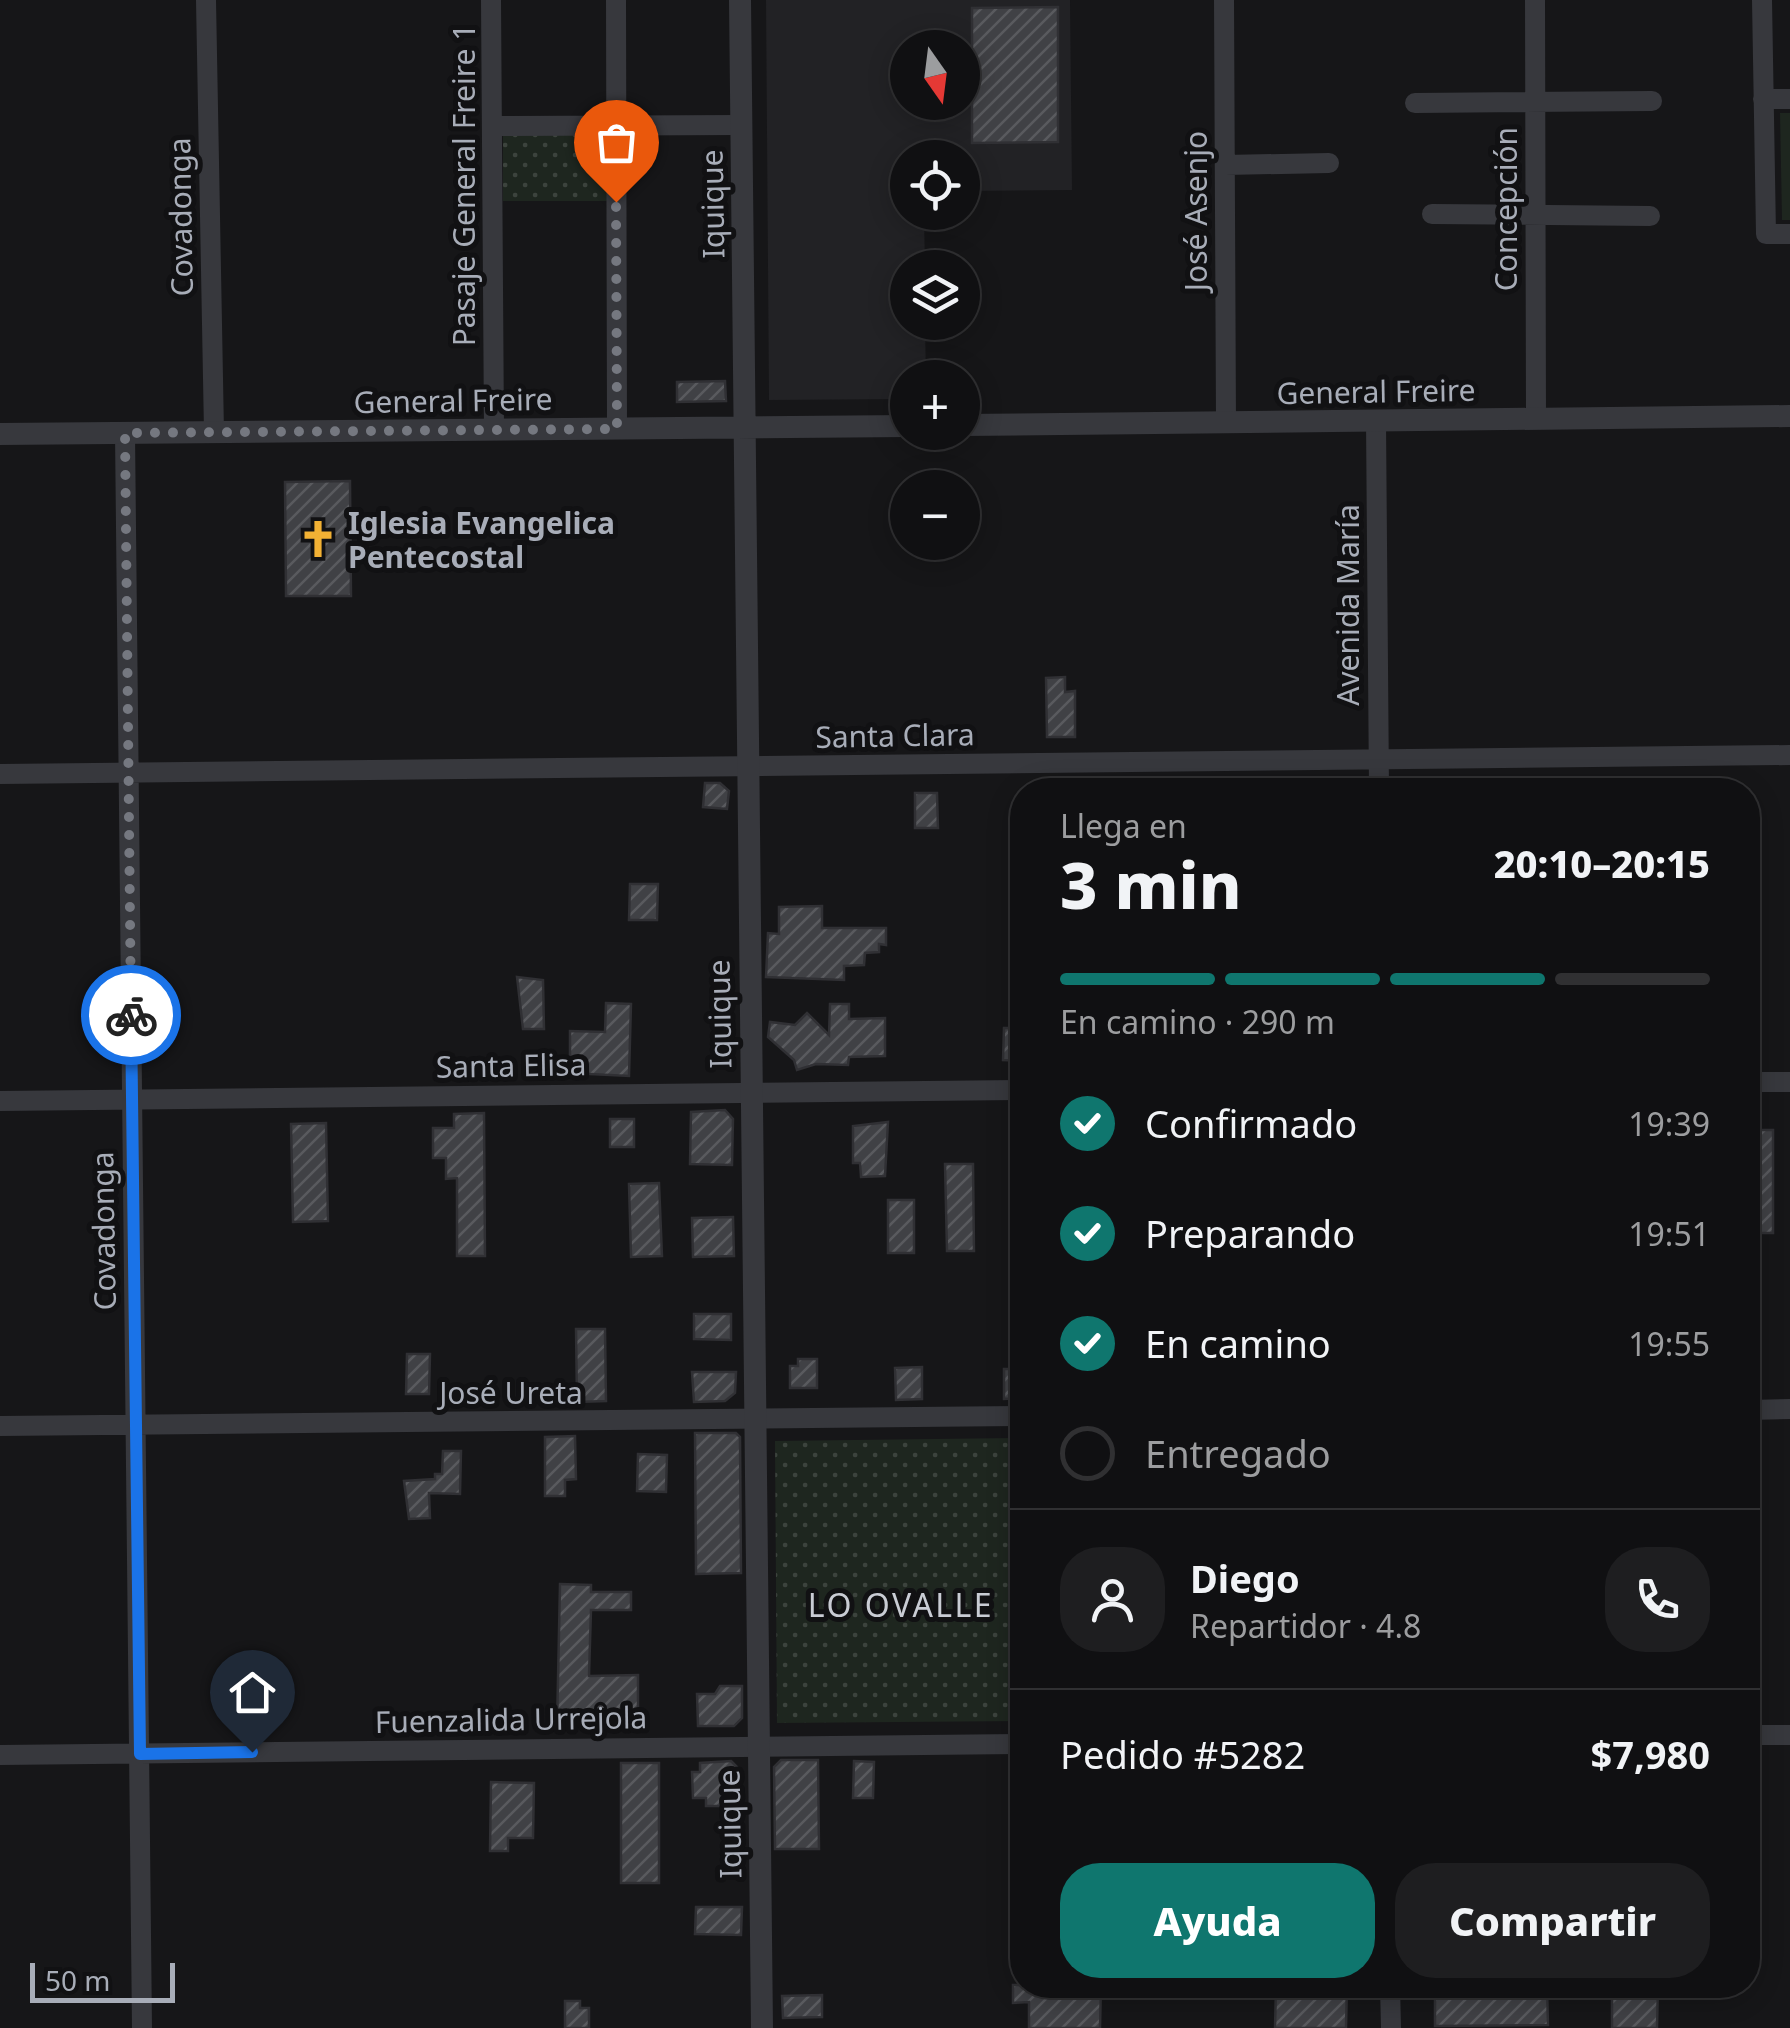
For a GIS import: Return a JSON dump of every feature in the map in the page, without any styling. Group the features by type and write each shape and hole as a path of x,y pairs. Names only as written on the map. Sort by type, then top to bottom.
{"street":[{"name":"Covadonga","path":"206,0 214,432"},
{"name":"Pasaje General Freire 1","path":"492,0 494,430"},
{"path":"616,0 617,429"},
{"name":"Iquique","path":"740,0 762,2028"},
{"name":"José Asenjo","path":"1224,0 1226,422"},
{"name":"Concepción","path":"1535,0 1536,419"},
{"path":"1762,0 1766,234 1790,234"},
{"path":"1763,100 1790,99"},
{"path":"1415,103 1652,101"},
{"path":"492,126 741,124"},
{"path":"1225,165 1328,164"},
{"path":"1432,214 1650,216"},
{"name":"General Freire","path":"980,425 1790,416"},
{"name":"Avenida María","path":"1376,420 1379,778"},
{"name":"General Freire","path":"0,434 890,426"},
{"name":"Covadonga","path":"125,433 142,2028"},
{"name":"Santa Clara","path":"0,774 1790,755"},
{"path":"1760,1082 1790,1082"},
{"name":"Santa Elisa","path":"0,1100 1010,1090"},
{"path":"1760,1410 1790,1410"},
{"name":"José Ureta","path":"0,1426 1010,1416"},
{"path":"1760,1736 1790,1735"},
{"name":"Fuenzalida Urrejola","path":"0,1755 1010,1744"},
{"path":"1390,1998 1391,2028"}],"shaded area":[{"path":"766,0 1070,0 1072,190 980,191 980,140 890,140 890,230 924,230 925,250 890,250 890,340 925,340 926,360 890,360 890,399 769,400"},
{"path":"1780,113 1790,113 1790,220 1782,220"},
{"path":"610,131 611,201 503,201 503,133"},
{"path":"1010,1438 1010,1721 777,1723 775,1441"}],"building":[{"path":"1058,7 1058,142 972,140 972,120 980,120 980,30 972,30 972,8"},
{"path":"725,381 726,401 677,402 677,382"},
{"name":"Iglesia Evangelica Pentecostal","path":"350,481 351,596 286,596 285,482"},
{"path":"1065,677 1065,692 1075,691 1075,737 1047,737 1046,678"},
{"path":"705,783 720,783 729,791 727,809 703,807"},
{"path":"915,793 937,793 938,828 915,828"},
{"path":"630,884 658,884 657,920 629,920"},
{"path":"822,906 822,928 886,928 886,945 879,944 879,952 865,953 864,965 844,966 844,980 766,977 768,933 779,934 779,907"},
{"path":"517,977 543,980 544,1029 523,1029"},
{"path":"606,1003 631,1004 629,1076 570,1073 570,1031 605,1032"},
{"path":"830,1004 849,1004 849,1019 885,1018 885,1056 849,1057 848,1065 816,1064 797,1070 794,1060 768,1037 770,1022 795,1025 807,1013 829,1035"},
{"path":"1004,1028 1010,1028 1010,1060 1003,1060"},
{"path":"725,1110 733,1119 732,1165 690,1164 691,1112"},
{"path":"484,1113 485,1256 457,1256 457,1178 446,1179 446,1158 433,1158 433,1128 454,1128 454,1114"},
{"path":"610,1119 634,1119 634,1147 610,1147"},
{"path":"888,1122 885,1176 861,1177 860,1163 853,1163 853,1126"},
{"path":"326,1123 328,1221 293,1222 291,1124"},
{"path":"1760,1130 1773,1130 1773,1233 1760,1233"},
{"path":"945,1164 973,1164 974,1251 947,1251"},
{"path":"659,1183 662,1256 631,1257 629,1184"},
{"path":"888,1200 914,1200 914,1253 888,1253"},
{"path":"733,1217 734,1256 693,1257 692,1218"},
{"path":"694,1314 731,1314 731,1340 694,1339"},
{"path":"576,1329 605,1329 606,1401 577,1402"},
{"path":"407,1354 430,1354 429,1394 406,1394"},
{"path":"798,1359 817,1359 817,1388 790,1388 790,1366 798,1366"},
{"path":"922,1367 922,1399 896,1400 895,1368"},
{"path":"1004,1369 1010,1369 1010,1399 1004,1399"},
{"path":"692,1372 736,1372 735,1393 725,1401 694,1402"},
{"path":"695,1433 736,1433 740,1437 741,1573 696,1574"},
{"path":"575,1436 576,1479 565,1480 565,1496 545,1496 545,1437"},
{"path":"443,1451 461,1451 460,1494 429,1493 430,1518 409,1519 404,1481 435,1479 435,1474 442,1474"},
{"path":"638,1454 667,1455 666,1492 637,1491"},
{"path":"560,1584 591,1585 591,1592 631,1592 631,1610 591,1610 589,1676 638,1675 638,1726 557,1726"},
{"path":"720,1686 742,1686 742,1718 734,1726 698,1726 697,1694 715,1694"},
{"path":"781,1760 818,1760 819,1849 775,1849 774,1767"},
{"path":"731,1761 740,1770 740,1806 706,1806 706,1798 693,1798 692,1772 700,1772 700,1763"},
{"path":"854,1761 874,1762 873,1798 853,1798"},
{"path":"621,1763 659,1763 659,1883 621,1883"},
{"path":"491,1782 534,1783 533,1838 508,1838 508,1851 490,1851"},
{"path":"696,1907 742,1907 741,1935 695,1934"},
{"path":"822,1995 822,2017 783,2018 782,1996"},
{"path":"1013,1998 1101,1998 1100,2028 1029,2028 1029,2002 1013,2003"},
{"path":"1276,1998 1347,1998 1346,2028 1275,2028"},
{"path":"1435,1998 1547,1998 1548,2025 1435,2026"},
{"path":"1612,1998 1658,1998 1657,2028 1612,2028"},
{"path":"565,2001 580,2001 580,2008 589,2008 589,2028 565,2028"}],"way so far":[{"path":"131,1015 125,433 617,429 616,202"}],"place":[{"name":"Iglesia Evangelica Pentecostal","path":"318,539"}],"district":[{"name":"LO OVALLE","path":"901,1604"}],"route":[{"path":"131,1015 140,1754 252,1752"}]}
